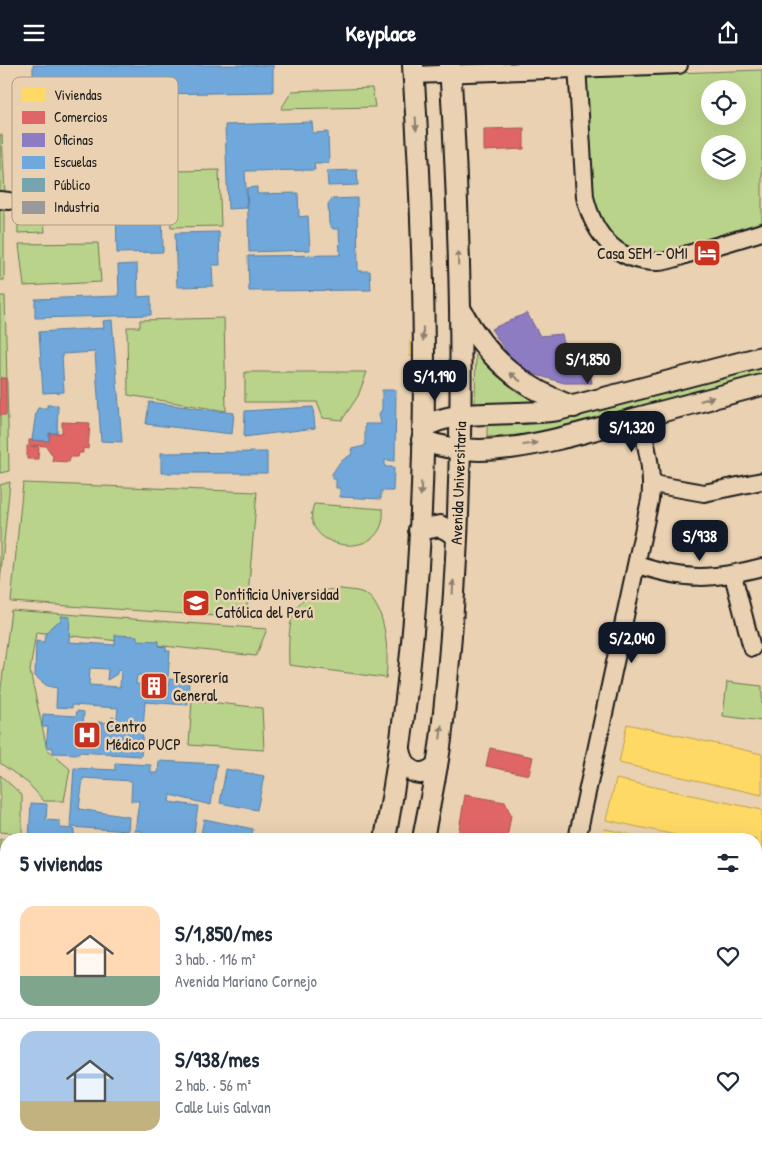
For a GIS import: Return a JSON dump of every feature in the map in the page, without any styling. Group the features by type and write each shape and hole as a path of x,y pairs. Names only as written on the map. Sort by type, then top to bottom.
{"main road":[{"name":"Avenida Universitaria","path":"425,833 437,765 449,652 457,535 460,450 460,307 451,69"},
{"path":"387,833 400,750 414,620 419,530 422,434 422,286 413,70"},
{"path":"460,307 478,340 505,369 537,392 574,407"},
{"path":"422,434 443,417 538,414 574,407 762,357"},
{"path":"422,434 442,447 460,450 552,441 762,385"},
{"path":"419,530 425,527 440,526 457,535"},
{"path":"400,750 405,765 414,772 426,771 437,765"},
{"path":"390,817 390,833"}],"street":[{"path":"413,70 678,65"},
{"path":"577,67 585,197 590,218 601,237 618,251 638,260 660,262 762,232"},
{"path":"578,833 638,565 653,484 640,417"},
{"path":"653,484 704,493 762,481"},
{"path":"638,565 682,578 733,575 762,567"},
{"path":"733,575 752,648"}],"green space":[{"path":"762,70 762,222 663,252 644,252 619,244 602,225 591,204 587,76"},
{"path":"372,88 375,107 281,109 292,91"},
{"path":"0,135 2,135 5,195 0,195"},
{"path":"219,170 221,226 171,227 171,225 178,225 178,171"},
{"path":"0,202 4,202 4,280 0,280"},
{"path":"18,225 44,225 45,232 18,233"},
{"path":"98,243 101,282 24,286 19,244"},
{"path":"0,296 5,296 9,471 0,473"},
{"path":"224,318 226,411 128,395 127,327 140,327 140,320"},
{"path":"476,346 551,403 475,404"},
{"path":"762,364 762,378 554,433 487,437 487,422"},
{"path":"245,372 367,372 358,396 342,420 323,418 317,402 245,402"},
{"path":"10,482 0,582 0,485"},
{"path":"23,483 257,492 246,618 11,602"},
{"path":"314,504 383,509 381,527 372,538 359,544 344,545 329,541 318,532 312,520"},
{"path":"341,589 361,592 370,597 376,606 381,617 386,643 386,678 289,665 291,622 301,602 310,595"},
{"path":"11,610 267,629 256,656 36,632 30,671 47,749 70,769 64,801 44,801 28,783 0,763 0,696"},
{"path":"727,682 762,686 762,721 723,716"},
{"path":"192,700 262,708 264,750 189,745"},
{"path":"0,775 22,795 22,833 0,832"}],"building: Viviendas":[{"path":"410,342 415,342 415,356 410,356"},
{"path":"627,724 762,754 762,795 619,763"},
{"path":"616,779 762,810 762,833 666,833 606,820"},
{"path":"605,829 623,833 604,833"}],"building: Comercios":[{"path":"524,128 524,149 484,151 484,129"},
{"path":"0,378 6,378 6,415 0,415"},
{"path":"62,422 90,423 88,449 83,448 83,453 79,453 78,457 70,457 69,462 52,461 53,456 46,446 29,445 29,440 49,441 49,433 62,433"},
{"path":"27,446 39,447 38,459 27,459"},
{"path":"490,748 533,757 529,775 486,766"},
{"path":"465,795 505,802 511,815 508,833 458,833"}],"building: Oficinas":[{"path":"527,313 540,336 562,334 565,349 584,346 592,383 564,383 530,373 510,357 491,329"}],"building: Escuelas":[{"path":"33,65 273,65 273,92 178,94 178,77 33,77"},
{"path":"312,122 313,133 328,132 329,163 314,163 315,170 245,171 247,208 228,209 225,125"},
{"path":"357,170 358,185 328,186 327,171"},
{"path":"257,187 257,194 298,193 299,217 308,216 310,250 249,252 247,188"},
{"path":"357,198 358,271 370,271 371,290 249,291 248,256 340,255 339,229 333,229 329,224 328,204 332,199"},
{"path":"116,225 162,225 163,252 117,253"},
{"path":"219,232 220,265 212,265 213,286 177,287 175,233"},
{"path":"137,264 138,297 151,296 151,315 35,318 35,299 119,296 118,265"},
{"path":"112,320 122,442 101,441 95,352 62,354 64,392 43,393 39,332 104,328 103,321"},
{"path":"382,390 396,390 395,461 385,460 385,467 394,467 393,491 381,491 381,499 340,497 340,488 336,488 336,479 332,479 332,474 340,462 352,454 351,449 365,446 365,424 381,424 379,414 382,409"},
{"path":"149,402 234,413 232,434 146,424"},
{"path":"47,405 58,405 57,433 49,433 49,441 32,440 36,412 38,408 47,408"},
{"path":"313,407 315,428 244,437 245,411"},
{"path":"267,452 267,473 161,473 161,453"},
{"name":"Tesorería General","path":"61,616 70,617 69,642 115,645 115,635 137,636 137,640 159,641 159,646 166,647 166,651 170,651 168,677 137,675 136,684 169,686 169,679 189,681 188,705 145,702 141,756 79,752 79,754 53,753 53,748 46,747 48,727 42,727 43,714 76,716 77,711 84,712 83,726 98,727 98,722 111,723 112,717 117,718 118,708 72,705 72,708 56,707 57,688 47,686 35,676 36,641 44,642 45,635 51,627 61,620","holes":["90,668 108,669 107,680 117,674 117,669 121,670 120,687 89,685"]},
{"path":"159,761 217,764 211,805 170,795 169,802 198,806 194,833 142,833 142,831 135,831 139,801 131,801 132,781 83,778 79,809 129,817 128,831 70,827 74,768 115,770 115,763 151,765 151,773 158,773"},
{"path":"226,769 264,776 257,810 220,803"},
{"path":"31,803 47,804 46,820 60,821 60,828 74,829 74,833 29,833"},
{"path":"204,819 253,829 252,833 201,833"}],"building: Público":[{"path":"449,373 449,385 432,385 432,374"}],"place":[{"name":"Casa SEM - OMI","path":"707,253"},
{"name":"Pontificia Universidad Católica del Perú","path":"196,603"},
{"name":"Tesorería General","path":"154,686"},
{"name":"Centro Médico PUCP","path":"87,735"}]}
